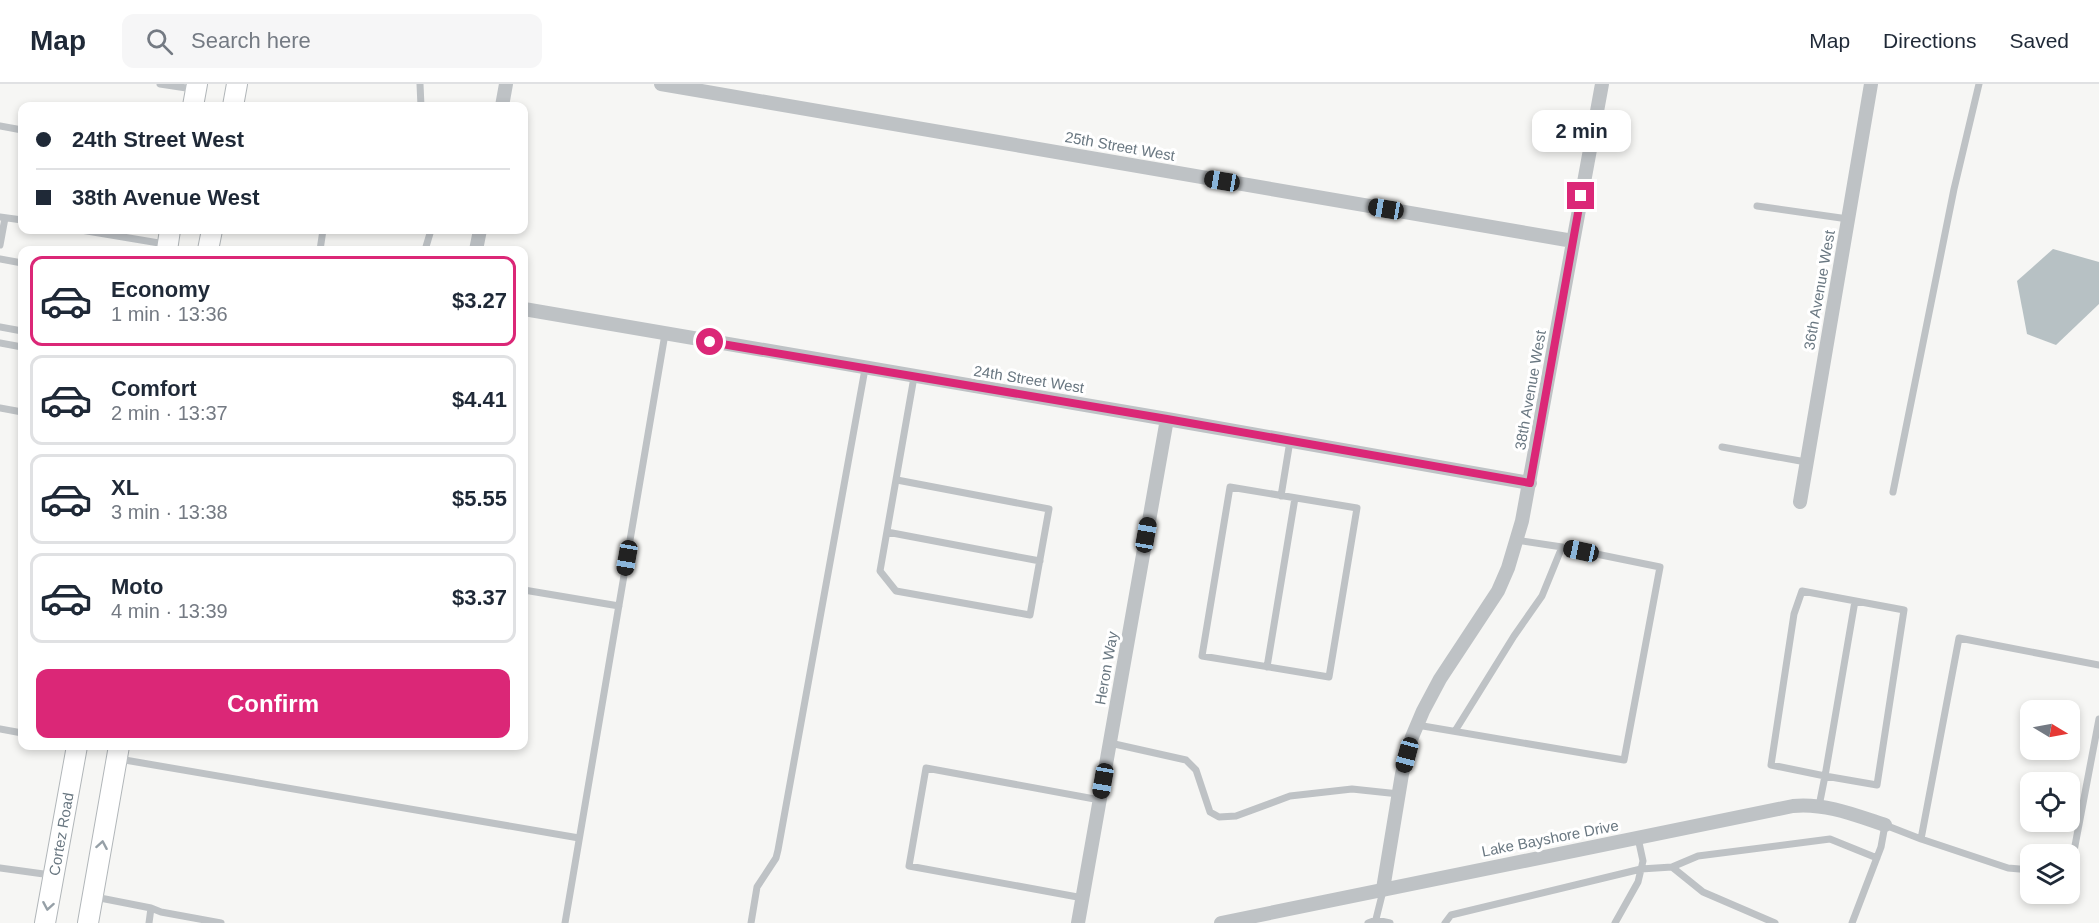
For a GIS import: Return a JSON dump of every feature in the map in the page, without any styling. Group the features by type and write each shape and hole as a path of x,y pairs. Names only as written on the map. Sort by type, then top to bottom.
{"main road":[{"path":"234,102 237,84"},
{"name":"Cortez Road","path":"45,923 76,750"},
{"path":"88,923 118,752"}],"street":[{"path":"503,102 506,84"},
{"name":"25th Street West","path":"661,84 1573,241"},
{"name":"38th Avenue West","path":"1383,889 1404,764 1417,725 1440,679 1498,591 1522,521 1602,84"},
{"name":"36th Avenue West","path":"1800,502 1871,84"},
{"name":"24th Street West","path":"528,310 1530,483"},
{"name":"Heron Way","path":"1078,923 1167,419"},
{"name":"Lake Bayshore Drive","path":"1221,923 1793,806 1819,806 1885,825"}],"lane":[{"path":"160,84 195,93"},
{"path":"420,84 421,102"},
{"path":"1893,492 1954,189 1979,84"},
{"path":"0,126 18,129"},
{"path":"1757,206 1848,219"},
{"path":"0,245 2,217 18,219"},
{"path":"127,234 168,241"},
{"path":"0,259 18,262"},
{"path":"0,327 18,330"},
{"path":"565,923 665,334"},
{"path":"0,343 18,346"},
{"path":"751,923 757,887 776,858 778,850 865,369"},
{"path":"897,480 1049,509 1029,615 896,591 880,571 914,377"},
{"path":"0,408 18,411"},
{"path":"1281,496 1290,441"},
{"path":"1722,447 1806,462"},
{"path":"1230,487 1295,498 1357,508 1329,677 1202,656 1230,487"},
{"path":"1268,667 1295,498"},
{"path":"887,532 1040,561"},
{"path":"1417,725 1624,760 1660,567 1516,540"},
{"path":"1455,731 1514,636 1542,596 1562,547"},
{"path":"528,591 619,606"},
{"path":"1802,591 1904,610 1877,785 1825,776 1771,765 1794,614 1802,591"},
{"path":"1819,806 1855,601"},
{"path":"1921,838 1959,638 2099,665"},
{"path":"2075,844 2099,719"},
{"path":"0,729 18,732"},
{"path":"1110,743 1186,760 1196,770 1210,812 1219,817 1236,816 1290,796 1352,789 1398,794"},
{"path":"118,752 579,838"},
{"path":"1083,898 909,866 927,768 1100,800"},
{"path":"1852,923 1881,847 1885,825 2008,868 2020,869"},
{"path":"1615,923 1638,882 1643,861 1638,837"},
{"path":"1445,923 1451,915 1641,868 1672,867 1698,856 1830,839 1877,858"},
{"path":"1672,867 1703,892 1775,923"},
{"path":"0,868 54,875"},
{"path":"1375,921 1383,889"},
{"path":"92,897 221,923"},
{"path":"149,923 151,908"},
{"path":"1368,923 1375,921 1390,923"}],"shaded area":[{"path":"2053,249 2099,262 2099,304 2056,345 2027,334 2017,281"}],"route":[{"path":"710,342 1530,483 1581,196"}]}
